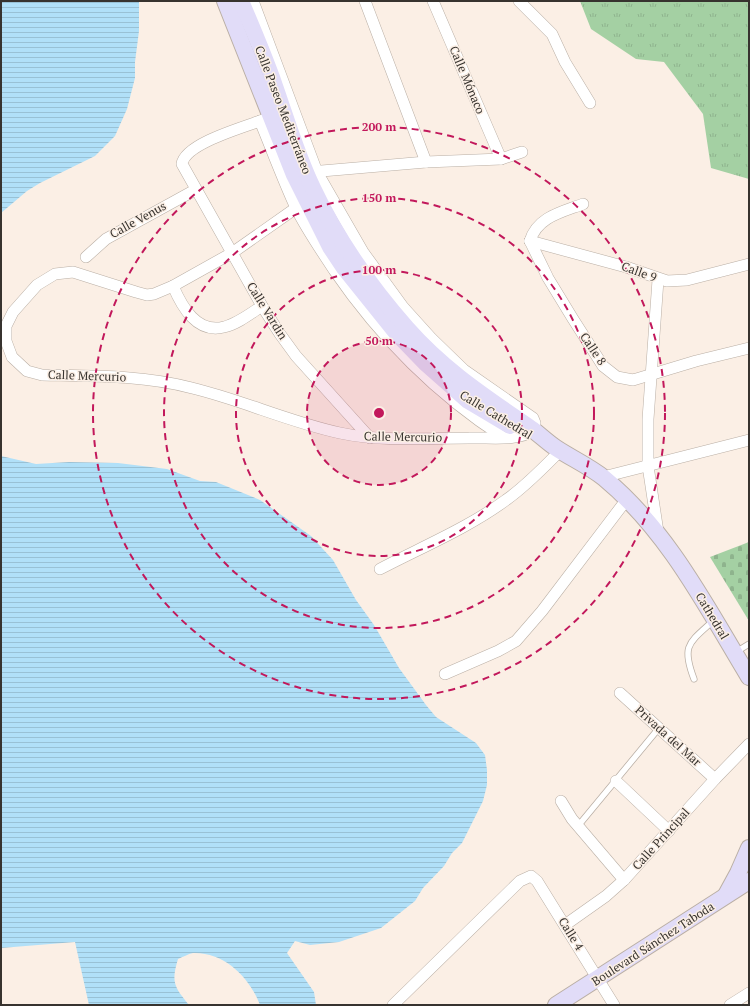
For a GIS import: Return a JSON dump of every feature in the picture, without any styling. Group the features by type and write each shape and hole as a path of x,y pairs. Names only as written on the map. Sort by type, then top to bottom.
{"street":[{"name":"Calle Paseo Mediterráneo","path":"225,1 266,119 306,173 304,210"},
{"name":"Calle Paseo Mediterráneo","path":"241,1 306,173 329,217"},
{"path":"253,1 306,173 403,307 431,338 464,370 533,418 535,423 530,433"},
{"path":"365,1 426,162"},
{"name":"Calle Mónaco","path":"434,1 501,159"},
{"path":"519,1 530,10 552,34 565,62 590,103"},
{"name":"Calle Vardin","path":"266,119 221,135 197,147 183,159 182,164 195,190 262,306 296,356 370,438"},
{"path":"266,119 321,250 375,326 406,359 438,389 475,419 504,437"},
{"path":"306,173 426,162 501,159 522,152"},
{"name":"Calle Venus","path":"86,257 106,239 195,190"},
{"path":"530,241 532,233 543,221 582,204"},
{"name":"Calle Mercurio","path":"304,210 232,253 161,292 147,295 73,272 55,274 37,285 12,312 6,326 6,341 12,357 27,371 42,375 135,378 192,388 297,422 340,433 370,438 504,437 530,433"},
{"name":"Calle Cathedral","path":"304,210 344,268 397,334 425,363 468,401 555,447 603,477 658,533 676,556"},
{"name":"Calle Cathedral","path":"329,217 352,258 375,290 408,329 442,363 530,433"},
{"name":"Calle 9","path":"530,241 626,267 658,280 667,281 687,280 749,264"},
{"name":"Calle 8","path":"530,241 548,278 603,366 624,380 633,380 696,361 749,348"},
{"path":"658,280 648,419 648,466 658,533"},
{"path":"173,286 183,306 190,315 204,326 212,328 224,327 234,323 262,306"},
{"path":"603,477 749,440"},
{"path":"380,569 475,519 505,501 520,490 555,447"},
{"path":"445,674 498,651 516,641 542,611 627,500"},
{"name":"Cathedral","path":"676,556 749,677"},
{"name":"Privada del Mar","path":"620,693 715,779"},
{"name":"Calle Principal","path":"565,925 606,896 624,880 715,779 749,744"},
{"path":"616,781 669,831"},
{"path":"561,801 578,826 624,880"},
{"path":"725,897 749,848"},
{"name":"Calle 4","path":"393,1005 520,881 531,876 537,881 614,1005"},
{"name":"Boulevard Sánchez Taboda","path":"556,1005 749,881"},
{"path":"730,1005 749,993"}],"lane":[{"path":"694,679 688,663 688,648 696,636 714,620"},
{"path":"734,653 749,644"},
{"path":"578,826 659,728"}],"green space":[{"path":"580,1 749,1 749,179 711,168 703,114 664,62 636,59 591,29"},
{"path":"749,542 749,621 710,557"}],"water":[{"path":"1,1 139,1 139,31 135,62 135,78 127,109 115,136 95,156 40,183 27,191 1,213"},
{"path":"1,456 36,464 69,462 118,463 167,469 200,481 216,482 260,500 311,536 333,560 356,600 374,625 399,668 426,705 436,717 476,743 485,755 487,785 483,801 462,843 452,853 444,866 423,888 415,901 381,928 339,942 310,945 295,941 287,953 314,992 316,1005 260,1005 250,985 235,968 216,957 193,953 178,959 174,979 177,989 189,1005 89,1005 75,942 1,948"}]}
